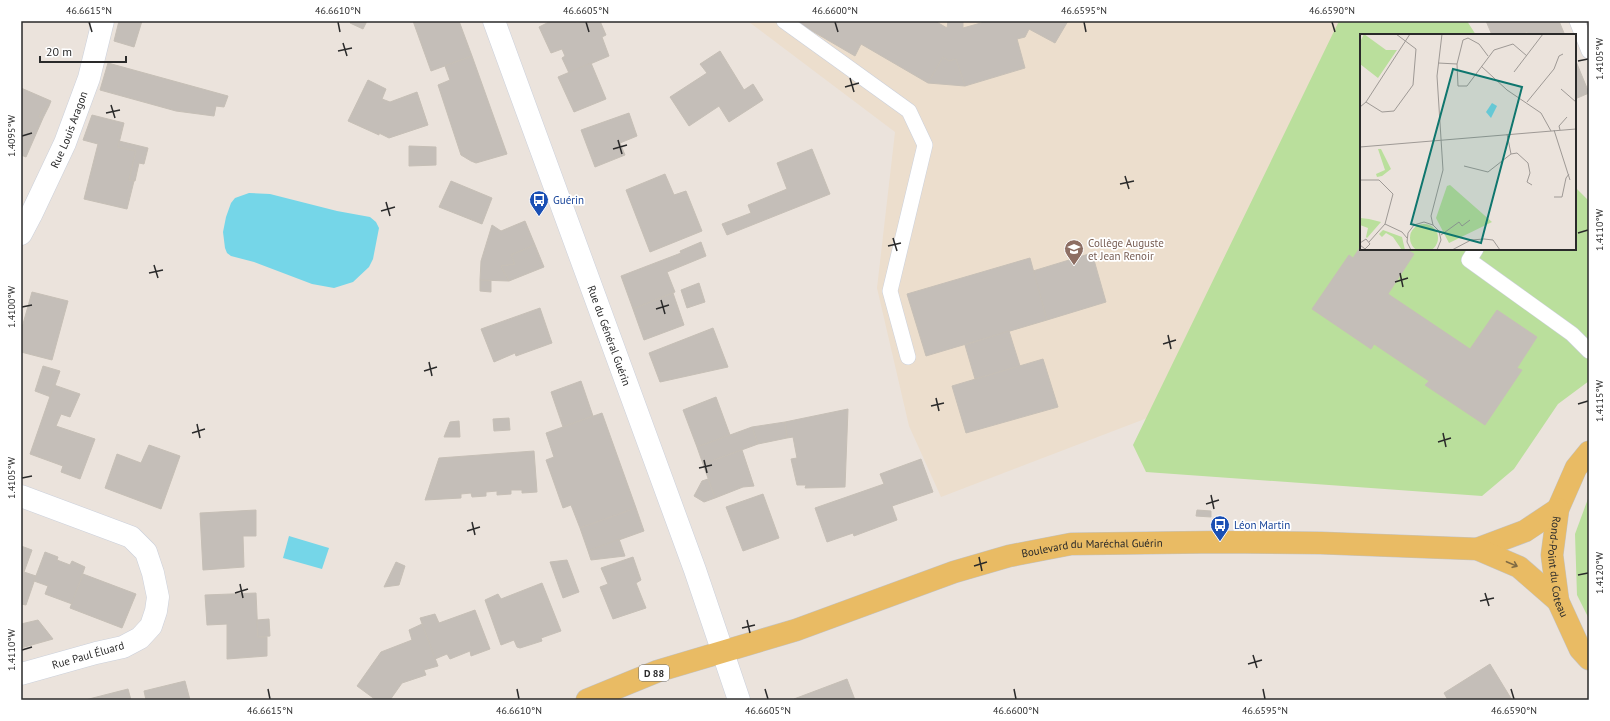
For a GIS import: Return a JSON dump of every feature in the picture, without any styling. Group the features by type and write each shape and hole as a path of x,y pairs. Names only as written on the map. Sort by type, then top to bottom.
{"main road":[{"name":"Rue Louis Aragon","path":"21,234 65,143 89,78 104,21"},
{"name":"Rue du Général Guérin","path":"495,21 695,570 739,700"},
{"name":"Rond-Point du Coteau","path":"1589,452 1576,468 1558,509 1552,555 1558,601 1580,649 1589,660"},
{"name":"Rue Paul Éluard","path":"21,496 130,537 146,552 153,573 158,596 156,611 151,626 140,638 123,647 21,674"},
{"name":"Boulevard du Maréchal Guérin","path":"1477,549 1525,531 1558,509"},
{"name":"Boulevard du Maréchal Guérin","path":"723,652 796,630 954,572 1009,556 1071,544 1220,542 1321,543 1477,549 1519,567 1558,601"},
{"name":"D 88","path":"587,700 658,671 723,652"}],"lane":[{"path":"784,21 909,111 925,145 890,292 908,357"},
{"path":"1577,21 1589,51"},
{"path":"1475,250 1469,260 1572,334 1589,351"}],"shaded area":[{"name":"Collège Auguste et Jean Renoir","path":"1374,21 1362,34 1360,34 1360,37 1210,394 941,497 909,426 877,288 895,132 749,22"}],"green space":[{"path":"1339,21 1467,21 1475,34 1360,34 1360,250 1576,250 1576,188 1589,201 1589,381 1558,404 1514,469 1482,496 1146,472 1133,445"},
{"path":"1589,496 1589,619 1577,595 1575,534"}],"water":[{"path":"249,193 270,194 337,211 370,217 376,222 379,228 373,259 369,267 353,282 334,288 312,284 254,262 231,256 227,253 225,248 223,232 226,217 231,203 235,198"},
{"path":"289,536 329,548 322,569 283,558"}],"building":[{"path":"119,21 142,21 134,47 114,41"},
{"path":"351,21 367,21 363,29 350,23"},
{"path":"413,21 459,21 472,56 431,71"},
{"path":"551,21 576,21 577,23 581,21 600,21 606,35 602,37 609,56 569,73 562,58 565,56 562,49 551,53 539,27"},
{"path":"795,21 935,21 947,28 948,21 963,21 963,28 988,21 1068,21 1055,43 1029,29 1025,37 1017,39 1025,68 965,86 956,59 949,61 943,57 928,83 861,44 855,56"},
{"path":"1486,21 1559,21 1564,33 1528,34 1527,32 1522,34 1492,34"},
{"path":"720,51 744,90 753,84 763,100 729,122 719,106 689,126 670,97 707,73 700,64"},
{"path":"472,56 507,154 476,163 461,155 438,85 450,80 445,66"},
{"path":"943,57 949,61 956,59 965,86 928,83"},
{"path":"1576,61 1589,93 1576,99"},
{"path":"108,63 228,96 224,107 216,106 214,116 176,111 100,90"},
{"path":"591,63 606,99 574,112 558,77"},
{"path":"368,80 386,89 382,99 390,102 417,92 428,125 389,138 348,121"},
{"path":"21,88 51,101 49,106 42,111 39,117 43,118 26,157 21,155"},
{"path":"49,106 43,118 39,117 42,111"},
{"path":"629,113 637,136 620,143 625,155 595,167 581,130"},
{"path":"92,115 124,123 118,147 136,151 129,180 134,181 127,209 84,199 98,144 83,140"},
{"path":"119,141 148,148 144,164 139,163 135,181 129,180 136,151 118,147"},
{"path":"409,146 436,147 436,165 409,166"},
{"path":"812,149 830,194 727,235 722,224 751,213 748,205 787,189 777,163"},
{"path":"665,174 674,195 686,191 702,231 650,252 626,190"},
{"path":"451,181 492,198 482,224 439,207"},
{"path":"525,221 535,245 511,255 515,264 501,266 509,281 480,280 481,261 492,225 501,231"},
{"path":"701,242 706,256 667,272 675,292 633,309 621,276 681,253 680,251"},
{"path":"535,245 544,267 509,281 501,266 515,264 511,255"},
{"path":"1360,248 1360,250 1408,250 1414,254 1388,294 1470,349 1497,310 1537,337 1517,368 1522,370 1485,425 1425,385 1429,381 1374,344 1371,349 1312,309 1349,255 1353,258"},
{"path":"1092,253 1106,302 1047,320 1033,271"},
{"path":"1030,258 1047,320 926,356 907,294"},
{"path":"480,280 491,281 491,292 480,291"},
{"path":"699,283 705,302 687,308 681,290"},
{"path":"32,292 68,301 52,360 21,352 21,331"},
{"path":"673,293 684,325 644,340 633,309"},
{"path":"540,308 552,343 516,356 515,353 494,362 481,329"},
{"path":"713,328 728,367 660,382 649,353"},
{"path":"1009,331 1020,366 975,379 965,345"},
{"path":"1043,359 1058,407 966,433 952,386"},
{"path":"43,366 60,371 51,397 35,391"},
{"path":"581,381 593,416 563,427 551,392"},
{"path":"54,385 80,394 70,417 61,414 56,426 95,439 80,479 61,472 63,466 30,454"},
{"path":"716,397 730,435 697,447 683,410"},
{"path":"848,409 845,487 805,488 806,485 797,485 791,459 797,458 793,437 787,438 785,422"},
{"path":"602,413 636,508 580,528 571,505 563,508 546,460 554,457 546,433"},
{"path":"509,418 510,430 494,431 493,419"},
{"path":"459,421 460,437 444,437 450,422"},
{"path":"785,422 787,438 758,444 752,427"},
{"path":"752,427 758,444 703,464 697,447"},
{"path":"149,445 180,456 161,509 105,488 117,454 141,463"},
{"path":"742,450 754,486 743,487 715,498 703,464"},
{"path":"534,451 537,492 522,493 522,490 511,490 511,494 497,495 497,491 486,492 486,496 472,497 471,493 461,494 461,498 425,500 439,458"},
{"path":"921,459 933,492 892,506 897,520 854,536 853,533 827,542 815,508 884,484 880,474"},
{"path":"708,479 715,498 704,502 694,496 702,481"},
{"path":"763,494 779,538 743,551 726,507"},
{"path":"636,508 644,531 588,551 580,528"},
{"path":"256,510 256,536 243,536 244,567 203,570 200,513"},
{"path":"1197,510 1211,511 1211,517 1196,516"},
{"path":"619,539 625,556 591,560 588,551"},
{"path":"21,546 32,550 24,572 36,576 26,605 21,604"},
{"path":"45,552 58,557 57,560 70,565 72,561 85,567 72,604 45,594 48,586 34,581"},
{"path":"633,557 641,580 636,583 646,608 613,619 600,587 608,584 601,568"},
{"path":"567,560 579,592 563,598 550,562"},
{"path":"396,562 405,566 399,585 384,587"},
{"path":"83,574 136,594 122,628 70,608"},
{"path":"542,583 561,631 541,638 542,641 520,648 517,647 514,640 501,645 485,600 498,594 501,599"},
{"path":"256,593 258,637 267,637 267,656 227,659 227,624 207,625 205,595"},
{"path":"475,610 490,649 471,656 470,651 450,659 447,654 435,659 420,618 435,614 439,623"},
{"path":"269,619 270,636 258,637 257,620"},
{"path":"38,620 53,639 21,648 21,624"},
{"path":"422,624 438,666 424,670 426,675 402,683 390,700 376,700 357,686 381,652 412,640 409,630"},
{"path":"1490,664 1512,700 1448,700 1444,693"},
{"path":"847,679 855,700 794,700 794,699"},
{"path":"185,681 190,700 146,700 144,691"},
{"path":"128,689 131,700 85,700"}],"place":[{"name":"Guérin","path":"539,217"},
{"name":"Collège Auguste et Jean Renoir","path":"1074,266"},
{"name":"Léon Martin","path":"1220,542"}]}
